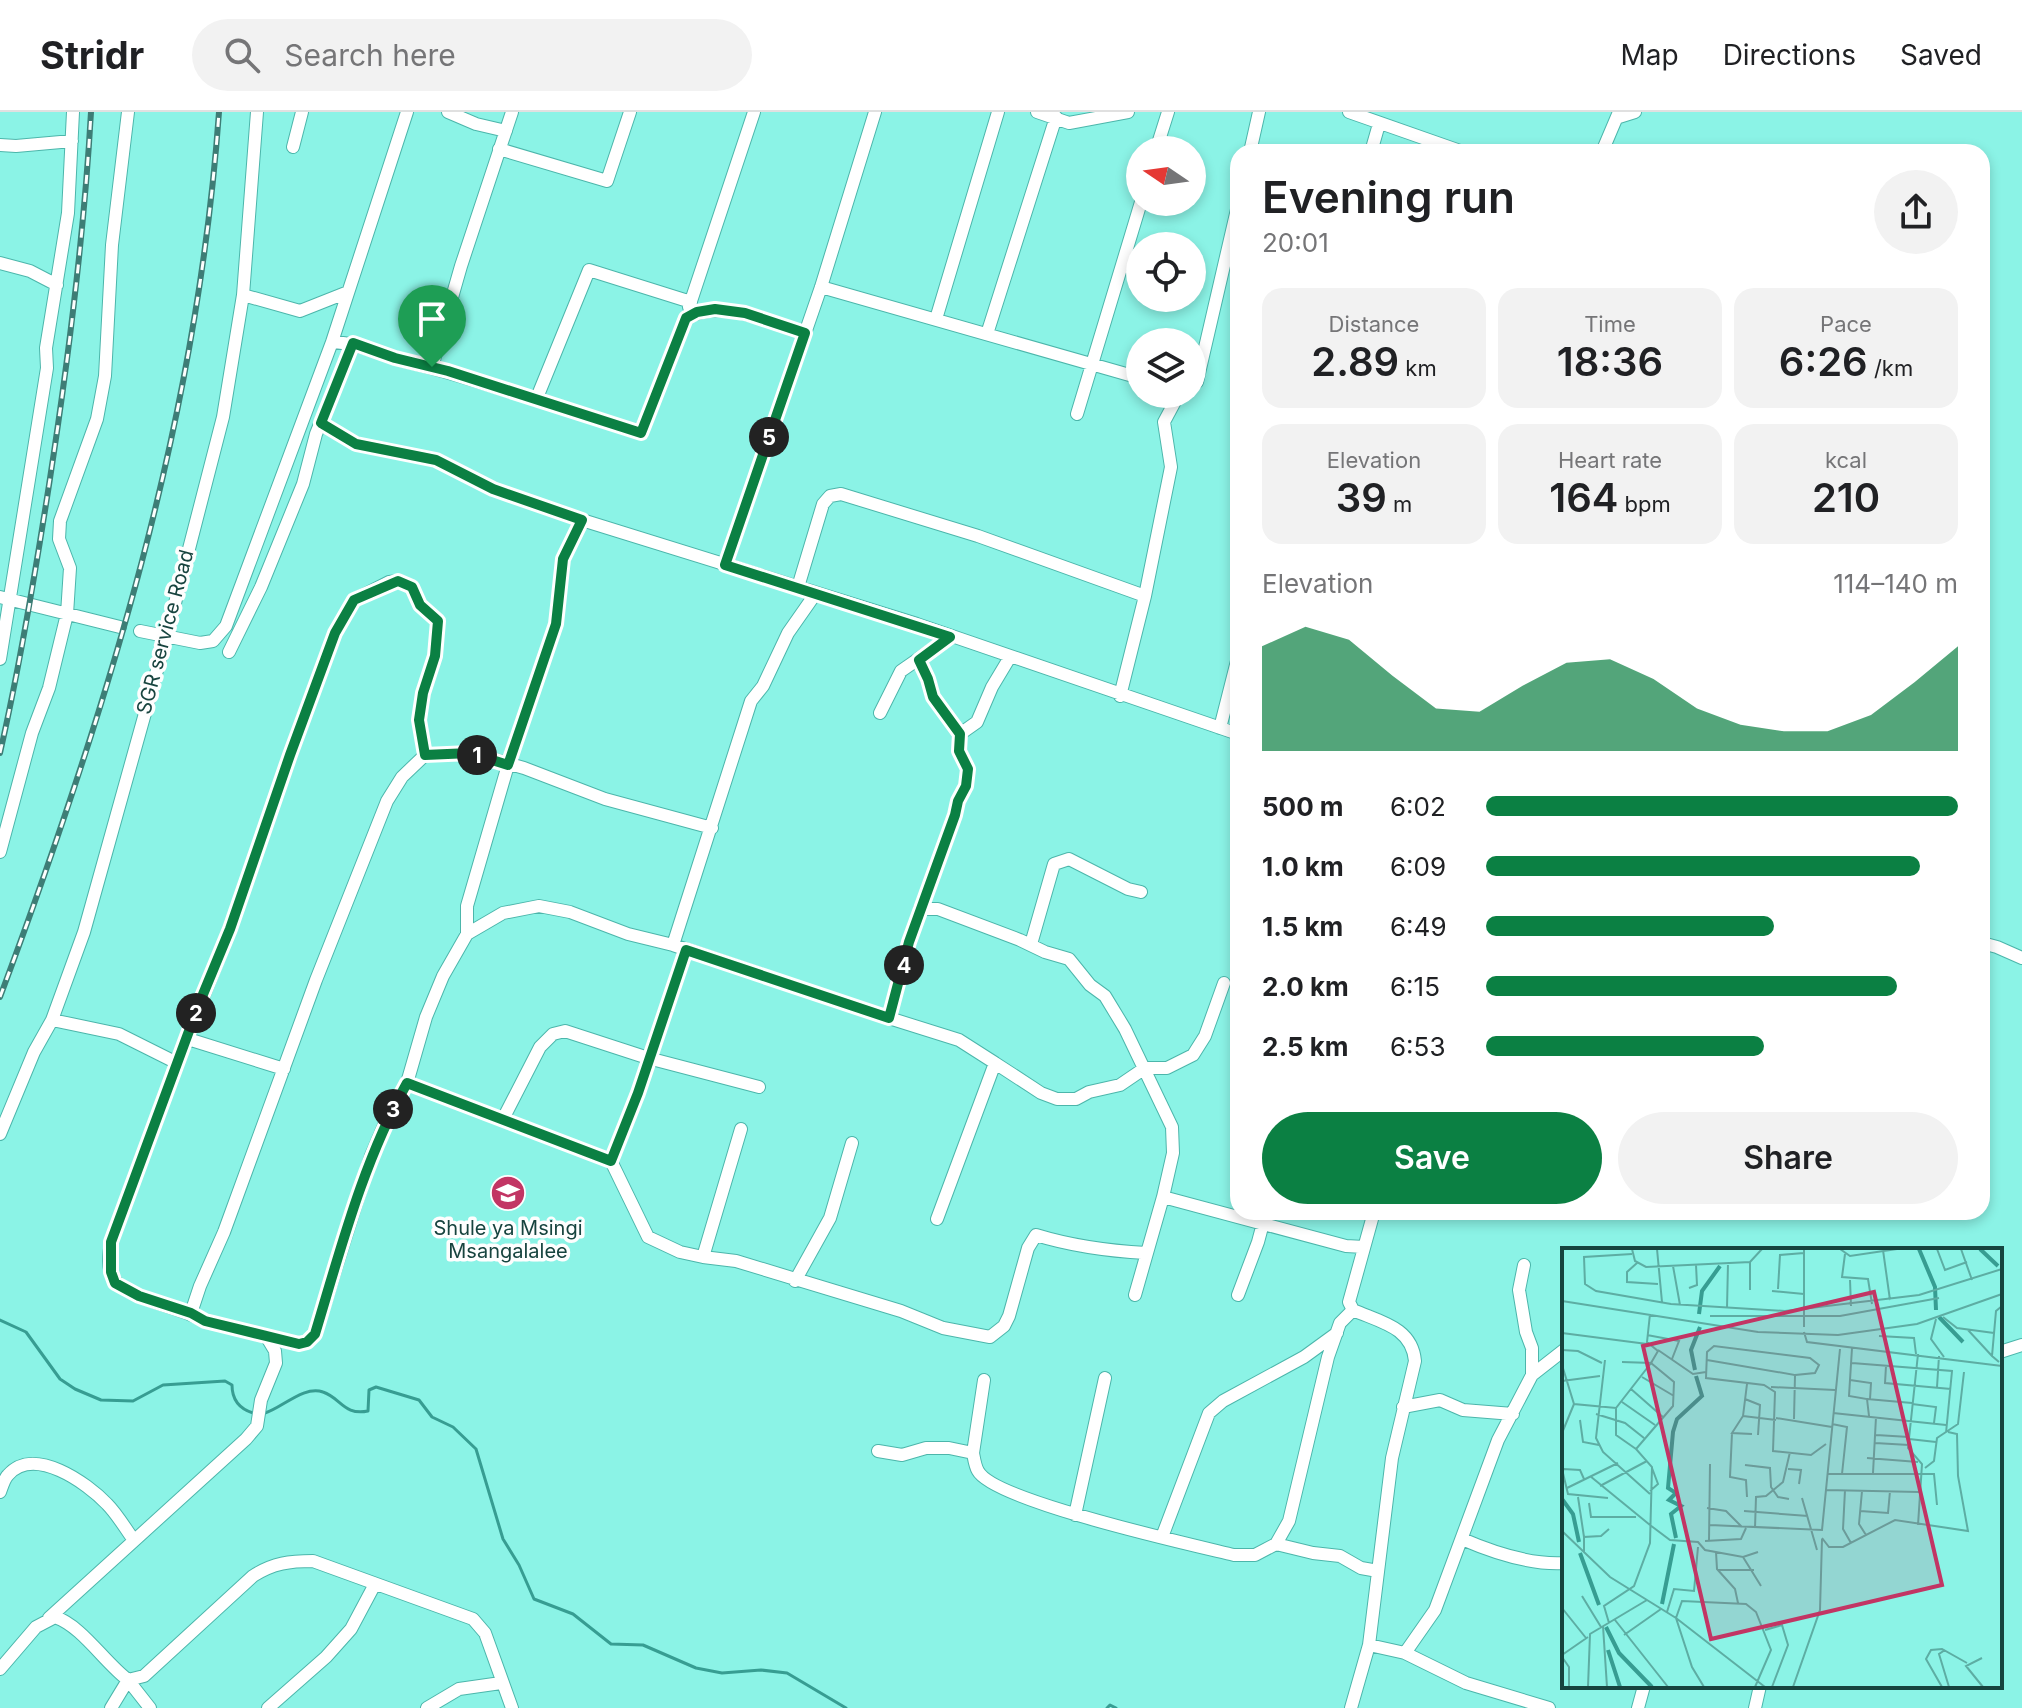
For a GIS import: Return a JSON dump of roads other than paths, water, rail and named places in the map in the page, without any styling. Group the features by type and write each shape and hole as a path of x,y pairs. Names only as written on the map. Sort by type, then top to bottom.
{"street":[{"path":"0,659 5,598 47,368 46,348 68,213 73,112"},
{"path":"0,852 32,733 49,688 67,614 70,568 59,539 60,521 97,419 105,376 112,245 128,112"},
{"name":"SGR service Road","path":"0,1134 34,1052 52,1020 84,932 166,638 223,417 243,295 257,112"},
{"path":"293,147 302,112"},
{"path":"140,631 200,643 213,641 226,626 332,342 407,112"},
{"path":"448,112 476,124 506,131"},
{"path":"432,367 512,112"},
{"path":"499,149 607,181 630,112"},
{"path":"332,342 353,343 641,433 686,318 754,112"},
{"path":"725,565 821,287 875,112"},
{"path":"936,319 998,112"},
{"path":"1037,112 1069,123 1128,112"},
{"path":"1160,136 1168,112"},
{"path":"1252,144 1259,112"},
{"path":"1349,112 1439,144"},
{"path":"1606,144 1619,115 1635,112"},
{"path":"987,334 1056,117"},
{"path":"1373,144 1379,124"},
{"path":"0,145 72,141"},
{"path":"1077,414 1137,216"},
{"path":"1206,343 1230,240"},
{"path":"0,263 30,271 57,285"},
{"path":"536,400 589,270 691,302"},
{"path":"821,287 1126,374"},
{"path":"243,295 300,311 348,292"},
{"path":"686,318 697,312 715,309 745,313 805,333"},
{"path":"229,652 261,587 303,484 321,423 353,343"},
{"path":"1120,696 1145,596 1171,467 1164,422 1172,408"},
{"path":"321,423 356,444 436,460 493,489 582,520 798,587 1230,731"},
{"path":"798,587 823,504 830,496 841,494 978,536 1145,596"},
{"path":"425,755 419,720 423,693 435,656 438,621 420,605 412,587 398,581 354,600 335,633 230,929 177,1063 109,1253 115,1283 139,1296 191,1313 205,1321 299,1344 307,1342 315,1334 371,1156 407,1083 426,1017 443,976 467,934 467,906 508,765 556,624 563,559 582,520"},
{"path":"673,945 751,701 763,686 788,633 816,593"},
{"path":"5,598 120,627"},
{"path":"880,713 901,671 950,637"},
{"path":"960,734 977,722 992,687 1010,657"},
{"path":"889,1018 920,909 966,786 968,769 959,751 960,734 933,697 919,660"},
{"path":"1220,728 1230,689"},
{"path":"191,1313 387,801 402,777 425,755 470,753 524,768 605,799 712,828"},
{"path":"1031,944 1054,864 1069,859 1128,889 1141,892"},
{"path":"467,934 503,913 539,906 570,912 628,934 673,945 959,1040 1041,1093 1057,1099 1076,1099 1089,1092 1120,1085 1145,1068 1167,1068 1193,1055 1205,1036 1224,983"},
{"path":"920,909 938,909 1069,959 1090,985 1105,996 1145,1068 1172,1127 1173,1153 1135,1295"},
{"path":"1990,945 2022,958"},
{"path":"611,1161 638,1093 686,950"},
{"path":"52,1020 119,1034 177,1063"},
{"path":"503,1119 540,1047 553,1034 565,1031 648,1058 759,1087"},
{"path":"188,1039 284,1069"},
{"path":"937,1219 995,1063"},
{"path":"407,1083 611,1161 648,1237 680,1252 736,1261 795,1281 809,1282 901,1311 943,1328 990,1337 1004,1326 1028,1248 1036,1235 1112,1251 1146,1253"},
{"path":"703,1257 741,1129"},
{"path":"795,1281 830,1218 852,1143"},
{"path":"1163,1197 1230,1211"},
{"path":"1238,1295 1263,1220"},
{"path":"1270,1220 1346,1246 1364,1247"},
{"path":"1351,1708 1369,1645 1392,1458 1415,1361 1414,1347 1400,1330 1353,1310 1349,1302 1372,1220"},
{"path":"1405,1653 1435,1610 1498,1440 1532,1375 1532,1348 1519,1290 1524,1265"},
{"path":"984,1380 973,1453 978,1473 997,1487 1075,1515 1234,1555 1255,1555 1276,1544 1289,1521 1328,1357 1340,1323 1353,1310"},
{"path":"1162,1537 1209,1413 1223,1401 1304,1357 1337,1333"},
{"path":"0,1669 36,1627 257,1426 276,1363 275,1351 266,1336"},
{"path":"2002,1351 2022,1345"},
{"path":"1532,1375 1562,1352"},
{"path":"1075,1515 1105,1378"},
{"path":"1403,1407 1440,1400 1463,1410 1513,1414"},
{"path":"878,1451 902,1455 926,1448 949,1448 973,1453"},
{"path":"0,1492 7,1476 21,1466 49,1466 93,1491 110,1507 133,1539"},
{"path":"1462,1539 1530,1560 1562,1563"},
{"path":"1276,1544 1340,1556 1361,1568 1378,1571"},
{"path":"111,1708 128,1680 144,1676 253,1576 268,1566 286,1561 313,1561 473,1619 485,1633 512,1708"},
{"path":"268,1708 326,1657 351,1629 375,1584"},
{"path":"49,1618 55,1617 72,1625 109,1665 128,1680 150,1708"},
{"path":"1369,1645 1405,1653 1466,1683 1549,1708"},
{"path":"427,1708 459,1689 501,1683"},
{"path":"1638,1708 1643,1688"},
{"path":"1755,1708 1760,1688"}],"waterway":[{"path":"0,1320 26,1332 60,1379 101,1400 133,1401 163,1385 225,1381 232,1385 238,1403 253,1413"},
{"path":"265,1413 301,1394 316,1391 329,1395 348,1409 360,1412 368,1411 369,1390 376,1387 419,1400 432,1417 453,1427 476,1449 503,1539 534,1599 573,1614 611,1644 643,1645 696,1668 722,1673 761,1670 787,1673 846,1708"},
{"path":"1107,1708 1110,1705 1116,1708"}],"railway":[{"path":"0,753 33,586 63,392 80,253 91,112"},
{"path":"0,997 77,780 142,562 169,452 191,340 208,227 219,112"}],"place":[{"name":"Shule ya Msingi Msangalalee","path":"508,1193"}]}
